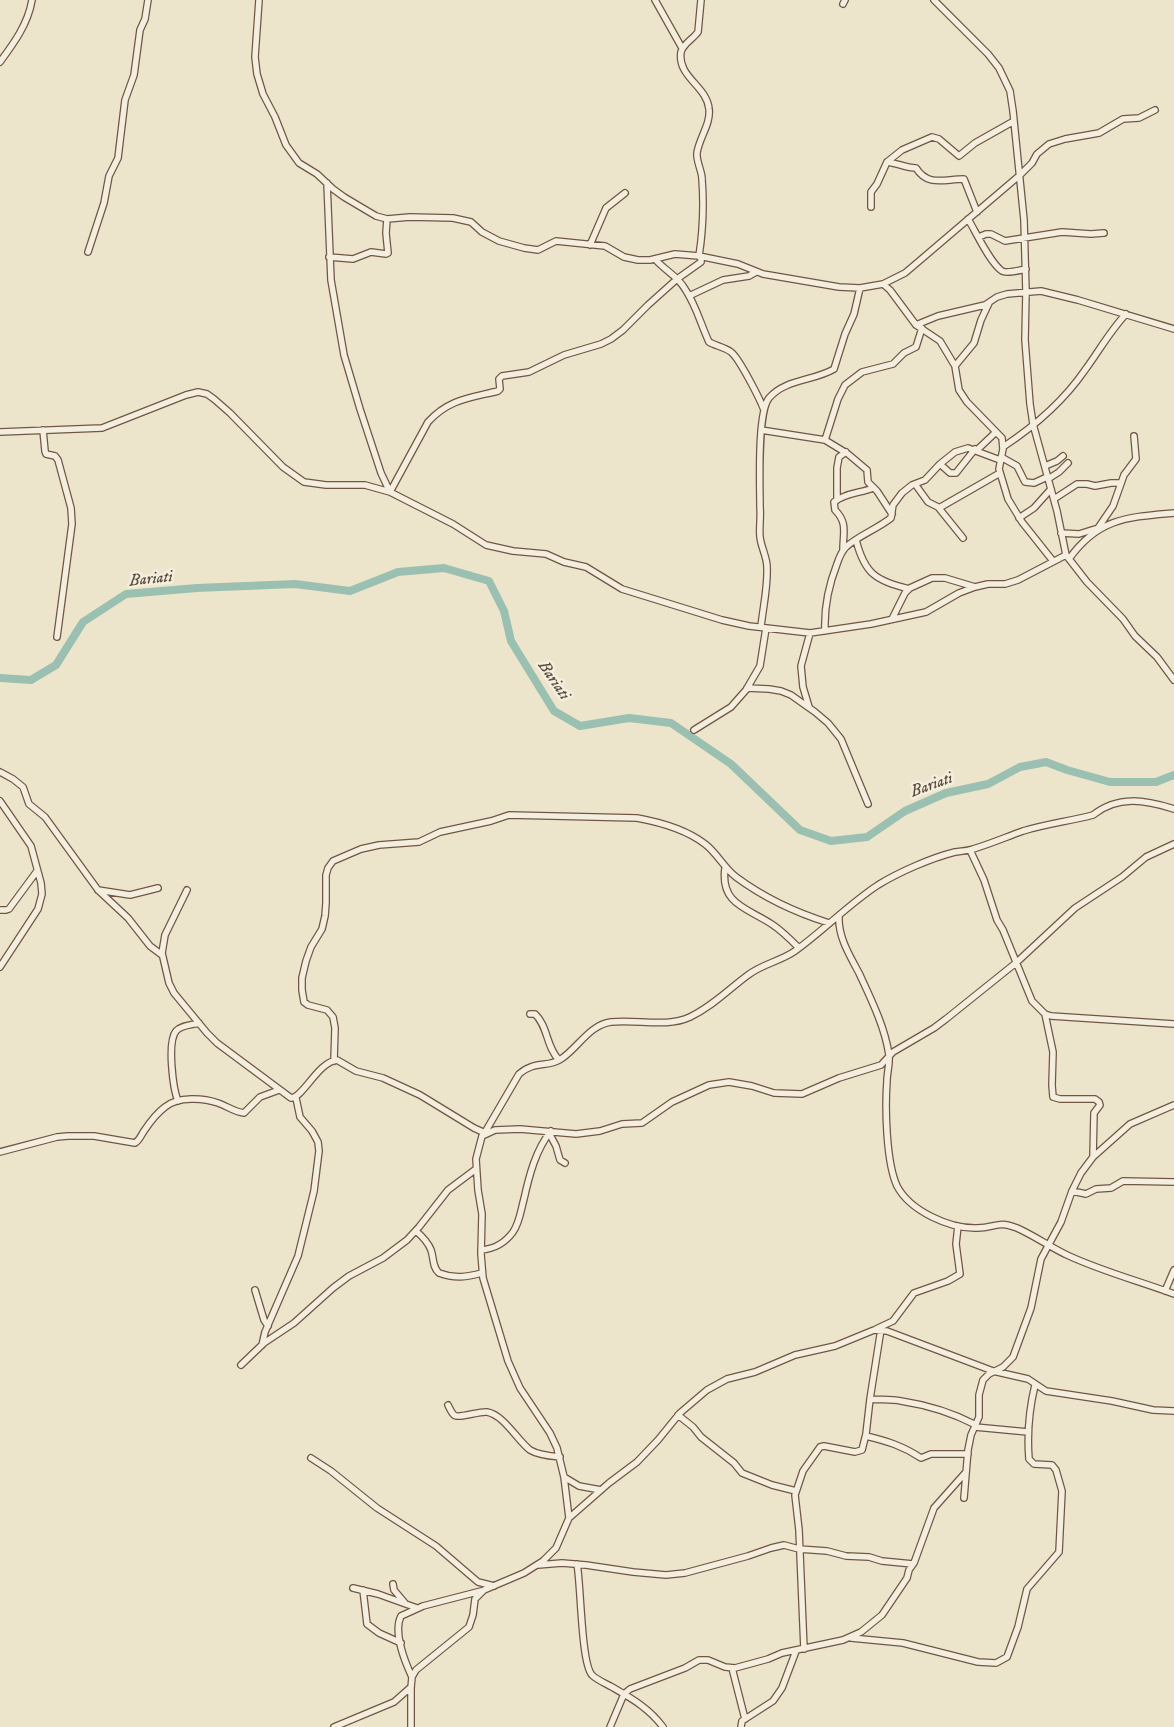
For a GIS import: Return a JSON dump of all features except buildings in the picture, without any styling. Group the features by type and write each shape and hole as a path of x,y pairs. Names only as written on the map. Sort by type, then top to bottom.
{"street":[{"path":"0,62 23,29 29,16 32,0"},
{"path":"88,252 104,203 109,176 118,158 125,100 134,75 140,30 145,19 148,0"},
{"path":"259,0 256,63 263,94 275,116 286,145 295,159 305,168 317,174 344,197 376,216 387,219 422,217 465,220 499,241 534,250 543,248 556,241 605,246 624,257 645,261 676,254 699,256 731,262 756,272 838,287 860,288 883,284 905,273 1020,175 1038,154 1050,144 1065,139 1100,133 1123,119 1138,118 1155,110"},
{"path":"390,492 428,422 435,415 458,400 498,391 500,389 499,379 502,376 529,372 564,355 601,344 611,339 677,279 701,262 699,256 704,204 702,176 697,154 708,118 709,107 704,95 683,70 682,48 655,0"},
{"path":"682,48 698,32 702,0"},
{"path":"934,0 988,54 999,68 1010,91 1025,237 1026,348 1033,424 1068,557 1087,582 1122,619 1135,636 1157,657 1174,680"},
{"path":"872,206 871,192 877,184 887,162 902,150 932,138 939,139 959,156 976,143 1014,121"},
{"path":"887,162 908,168 916,168 920,174 929,180 964,179 976,212"},
{"path":"327,183 329,257 335,304 347,366 381,473 390,492"},
{"path":"590,245 606,208 625,193"},
{"path":"329,257 353,259 371,252 386,254 388,252 387,219"},
{"path":"968,219 991,259 1002,270 1026,270"},
{"path":"979,237 991,234 1005,241 1062,232 1104,233"},
{"path":"655,258 685,288 709,342 729,350 736,356 760,399 764,412"},
{"path":"689,296 723,280 749,276 756,272"},
{"path":"883,284 890,290 919,327 940,341 955,366 959,390 967,402 1002,438 1003,447 1000,473 1008,499 1019,518 1053,561"},
{"path":"694,730 739,700 760,666 764,648 768,575 760,536 760,442 766,405 770,397 794,382 812,379 834,369 845,334 854,314 860,288"},
{"path":"919,327 938,316 976,308 998,297 1026,292 1047,292 1174,329"},
{"path":"955,366 974,343 989,302"},
{"path":"1003,447 1047,415 1076,381 1126,314"},
{"path":"825,440 838,399 845,385 862,372 893,364 904,353 916,347 919,327"},
{"path":"0,432 102,428 186,395 198,392 207,394 283,466 304,482 326,485 366,485 390,492 453,524 486,545 513,552 546,554 564,562 586,567 622,589 722,620 764,628 810,633 926,612 959,593 988,584 1005,584 1018,580 1053,561 1068,557 1097,529 1113,506 1120,483 1126,471 1136,459 1134,436"},
{"path":"44,430 46,454 55,456 58,460 71,508 72,524 57,637"},
{"path":"761,430 825,440 846,452 867,470 867,480 892,514"},
{"path":"940,464 950,472 956,473 976,450 996,432"},
{"path":"843,550 891,518 893,506 908,488 925,480 940,464 966,447 1017,466 1025,482 1034,483 1048,478 1059,472 1068,463"},
{"path":"825,631 824,614 827,594 832,574 843,550 844,523 834,508 834,502 837,500 839,457 846,452"},
{"path":"1045,466 1057,462 1062,456"},
{"path":"939,508 1000,473"},
{"path":"1054,499 1077,484 1095,486 1120,483"},
{"path":"914,484 928,502 939,508 963,538"},
{"path":"837,500 873,488"},
{"path":"1019,518 1034,508 1051,489"},
{"path":"1061,533 1079,534 1118,520 1137,516 1174,513"},
{"path":"856,540 861,558 870,572 894,585 909,589"},
{"path":"892,619 902,598 909,589 932,578 960,582 975,587"},
{"path":"809,707 803,687 801,666 810,633"},
{"path":"747,688 781,691 791,695 828,723 841,739 868,804"},
{"path":"0,772 23,787 29,804 45,817 98,890 128,918 150,946 162,955"},
{"path":"0,802 31,846 42,894 38,909 0,967"},
{"path":"569,1518 560,1458 550,1433 520,1388 508,1362 482,1273 482,1214 476,1170 478,1147 480,1139 519,1074 533,1065 560,1060 596,1027 604,1023 626,1021 666,1022 688,1018 714,1003 748,974 794,952 879,885 938,857 1001,841 1023,831 1093,815 1114,802 1147,802 1174,809"},
{"path":"334,1061 335,1028 333,1017 327,1010 308,1006 304,1002 302,978 311,947 322,929 326,903 326,875 334,861 361,849 379,845 419,842 440,832 491,821 509,815 591,816 649,820 684,833 706,844 725,868 748,885 778,902 829,923"},
{"path":"484,1134 495,1130 520,1129 576,1134 600,1131 622,1124 642,1123 672,1102 698,1088 716,1083 729,1082 780,1094 807,1093 830,1082 881,1065 893,1052 934,1028 1016,962 1075,908 1122,877 1146,857 1174,844"},
{"path":"970,850 984,880 997,920 1004,930 1032,1001 1045,1014 1051,1016 1174,1024"},
{"path":"725,868 725,887 733,900 746,910 775,926 799,948"},
{"path":"0,910 8,909 37,871"},
{"path":"98,890 130,895 158,888"},
{"path":"187,890 163,940 162,955 169,983 174,993 217,1043 279,1090 291,1098 296,1098"},
{"path":"838,917 842,936 870,998 889,1056 886,1113 892,1168 897,1185 909,1200 931,1218 958,1226 978,1228 1001,1224 1018,1228 1080,1260 1174,1294"},
{"path":"530,1014 535,1014 539,1018 549,1046 560,1060"},
{"path":"1045,1014 1053,1052 1053,1097 1060,1099 1095,1098 1100,1102 1094,1113 1093,1157"},
{"path":"178,1101 174,1093 173,1079 174,1036 180,1028 199,1023"},
{"path":"262,1345 268,1326 298,1256 314,1191 319,1151 318,1142 312,1131 300,1117 296,1098 306,1084 326,1064 334,1061 343,1063 356,1071 393,1082 427,1099 484,1134"},
{"path":"0,1152 48,1139 68,1136 94,1136 135,1143 151,1121 166,1105 178,1101 196,1100 207,1101 244,1112 260,1097 279,1090"},
{"path":"964,1498 971,1436 979,1417 978,1401 981,1386 985,1377 1003,1367 1013,1357 1031,1308 1038,1267 1061,1222 1081,1173 1093,1157 1136,1121 1171,1110 1174,1105"},
{"path":"550,1132 560,1160 565,1163"},
{"path":"481,1250 496,1247 515,1230 536,1159 543,1142 550,1132"},
{"path":"241,1365 262,1345 301,1317 333,1288 349,1276 389,1253 416,1231 448,1190 476,1170"},
{"path":"1072,1192 1086,1194 1096,1189 1107,1189 1119,1182 1128,1180 1174,1182"},
{"path":"412,1677 403,1657 401,1643 400,1619 406,1613 417,1608 484,1590 538,1565 556,1548 569,1518 637,1462 678,1415 700,1395 727,1379 755,1372 796,1355 835,1346 878,1330 893,1321 914,1293 948,1281 960,1274 956,1244 958,1226"},
{"path":"416,1231 427,1243 434,1266 439,1273 464,1278 482,1273"},
{"path":"1165,1291 1174,1270"},
{"path":"254,1290 264,1320 268,1326"},
{"path":"878,1330 993,1371 1028,1379 1042,1390 1112,1401 1153,1410 1174,1411"},
{"path":"804,1648 796,1491 804,1470 818,1449 824,1446 858,1452 862,1450 866,1436 878,1330"},
{"path":"849,1638 902,1643 978,1662 996,1663 1007,1657 1018,1627 1027,1589 1057,1555 1060,1546 1062,1491 1056,1470 1052,1465 1037,1466 1030,1462 1029,1459 1028,1432 1030,1406 1035,1385"},
{"path":"870,1399 900,1401 924,1406 962,1417 976,1426 1028,1432"},
{"path":"448,1405 454,1415 459,1417 482,1412 493,1414 533,1451 560,1458"},
{"path":"678,1415 742,1472 772,1485 796,1491"},
{"path":"866,1436 892,1443 920,1458 931,1454 968,1454"},
{"path":"311,1458 331,1471 363,1498 436,1546 478,1582 494,1586"},
{"path":"610,1727 624,1694 630,1689 685,1668 699,1660 708,1660 732,1668 768,1659 782,1653 834,1643 860,1632 882,1616 907,1578 934,1508 966,1472"},
{"path":"564,1477 579,1486 602,1490"},
{"path":"538,1565 578,1564 666,1575 685,1573 779,1546 913,1564"},
{"path":"578,1564 585,1655 589,1670 597,1679 638,1702 651,1713 662,1727"},
{"path":"393,1584 394,1590 405,1603"},
{"path":"353,1588 417,1608"},
{"path":"363,1590 367,1624 379,1633 401,1643"},
{"path":"411,1727 412,1677 416,1670 469,1627 473,1616 475,1599 484,1590"},
{"path":"741,1727 745,1719 773,1701 782,1688 796,1651"},
{"path":"732,1668 745,1719"},
{"path":"334,1727 394,1702 411,1687"}],"waterway":[{"name":"Bariati","path":"0,678 31,680 56,665 83,622 126,594 197,588 295,584 350,591 398,572 444,568 489,581 504,611 511,641 554,711 580,726 629,718 671,723 731,764 800,830 831,841 867,837 905,811 946,793 988,784 1020,767 1046,762 1110,782 1156,782 1174,775"}]}
